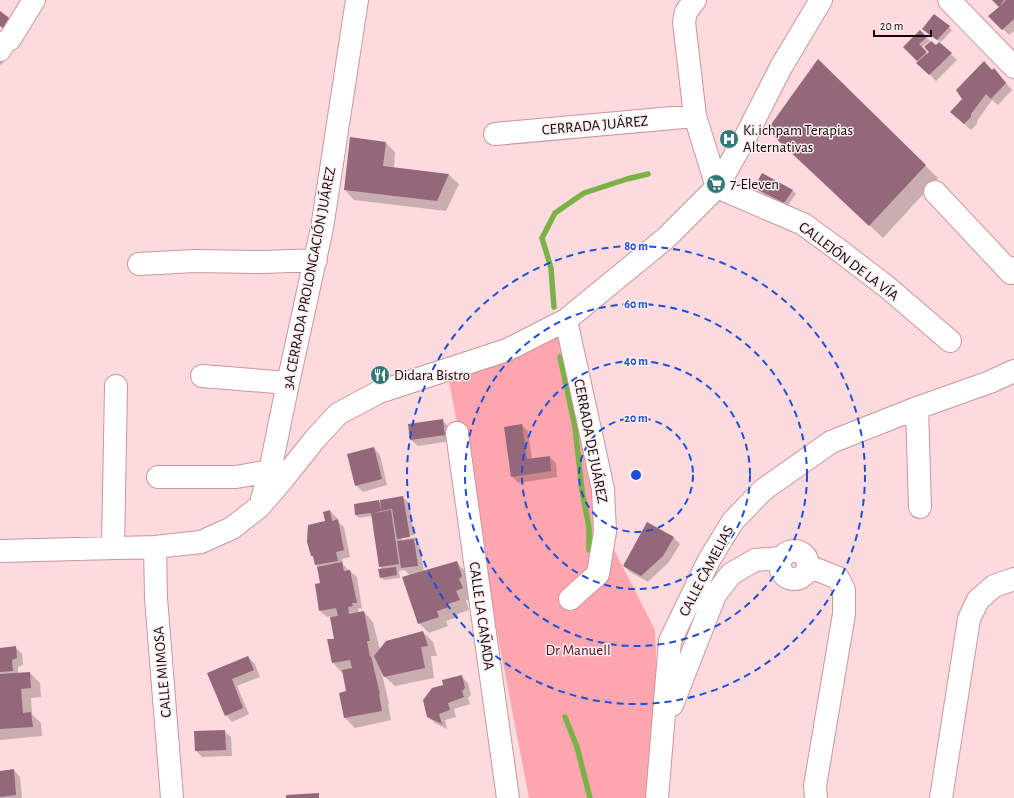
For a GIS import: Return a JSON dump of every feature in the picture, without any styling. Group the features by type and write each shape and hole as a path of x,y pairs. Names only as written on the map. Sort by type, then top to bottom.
{"street":[{"path":"0,50 3,44 10,39 34,0"},
{"name":"3A CERRADA PROLONGACIÓN JUÁREZ","path":"260,507 270,472 288,383 316,260 357,0"},
{"path":"695,0 686,12 684,22 695,116 717,187"},
{"path":"0,551 155,547 201,542 232,528 260,507 315,438 338,414 379,392 507,350 566,320 666,238 717,187 746,136 781,67 821,0"},
{"path":"949,0 1014,67"},
{"name":"CERRADA JUÁREZ","path":"495,134 695,116"},
{"name":"CALLEJÓN DE LA VÍA","path":"717,187 803,224 887,287 950,341"},
{"path":"935,192 1013,270"},
{"path":"139,264 194,261 264,262 316,260"},
{"name":"CERRADA DE JUÁREZ","path":"566,320 603,489 605,532 598,574 570,599"},
{"name":"CALLE CAMELIAS","path":"657,798 670,641 709,560 733,522 762,490 831,442 917,408 990,382 1014,371"},
{"path":"202,376 288,383"},
{"path":"112,548 116,386"},
{"path":"917,408 920,507"},
{"name":"CALLE LA CAÑADA","path":"457,433 508,798"},
{"path":"158,477 236,477 270,472"},
{"name":"CALLE MIMOSA","path":"155,547 156,598 172,798"},
{"path":"663,727 715,595 731,574 755,560 781,558 792,550 798,551 804,554 807,559 808,566 838,578 844,590 844,614 815,786 816,798"},
{"path":"941,798 969,619 978,600 994,586 1014,579"}],"green space":[{"name":"Dr Manuell","path":"566,320 605,532 655,630 662,798 529,798 447,371"}],"building":[{"path":"992,0 1004,0 999,7"},
{"path":"1006,0 1014,0 1014,19 1002,30 988,16"},
{"path":"0,11 12,20 5,30 0,26"},
{"path":"934,14 950,26 937,40 922,29"},
{"path":"920,30 927,37 919,44 927,52 917,61 903,47"},
{"path":"931,41 936,45 939,42 952,53 929,75 916,63 929,52 924,47"},
{"path":"818,59 926,165 869,226 767,130"},
{"path":"984,61 992,70 994,68 1006,83 991,99 986,94 971,114 971,117 964,124 950,112 962,99 956,90"},
{"path":"350,137 386,142 383,166 449,174 437,201 344,190"},
{"path":"762,173 793,190 784,203 754,188"},
{"path":"443,419 445,435 410,440 408,424"},
{"path":"522,424 527,459 550,456 551,471 511,477 504,427"},
{"path":"374,447 382,479 355,486 347,454"},
{"path":"403,496 410,537 397,539 392,509 381,511 380,500"},
{"path":"379,500 381,511 374,513 391,510 399,564 379,567 371,513 355,515 354,504"},
{"path":"330,510 332,521 338,519 344,550 336,552 338,561 315,565 307,542 308,525 325,521 323,512"},
{"path":"647,522 674,537 663,556 641,576 623,566"},
{"path":"414,539 418,566 401,568 397,541"},
{"path":"457,561 462,576 459,579 463,588 456,591 460,600 448,604 449,607 437,611 439,617 418,624 402,577"},
{"path":"342,562 344,571 350,570 357,603 352,603 353,606 348,607 349,614 364,611 370,641 367,641 380,694 382,711 344,718 339,693 346,691 342,670 352,668 350,660 332,663 327,639 334,639 330,617 338,616 336,608 319,611 315,584 320,583 317,567"},
{"path":"396,567 397,575 380,578 378,569"},
{"path":"423,631 428,646 421,647 425,668 384,677 374,656 386,641"},
{"path":"16,646 17,658 12,660 13,671 0,672 0,648"},
{"path":"248,656 254,670 232,679 243,708 225,716 207,673"},
{"path":"30,672 31,688 21,689 23,713 31,712 33,727 0,729 0,674"},
{"path":"462,675 465,688 462,691 464,697 448,703 450,710 439,714 442,724 427,717 423,700 432,688 443,685 442,680"},
{"path":"225,730 226,750 195,751 194,731"},
{"path":"14,769 16,795 0,797 0,771"},
{"path":"319,793 319,798 286,798 286,795"}],"waterway":[{"path":"554,307 551,268 542,238 555,213 584,193 648,174"},
{"path":"560,357 575,427 582,490 589,528 589,550"},
{"path":"565,717 577,747 590,798"}],"place":[{"name":"Ki.ichpam Terapias Alternativas","path":"729,139"},
{"name":"7-Eleven","path":"716,184"},
{"name":"Didara Bistro","path":"380,375"}]}
